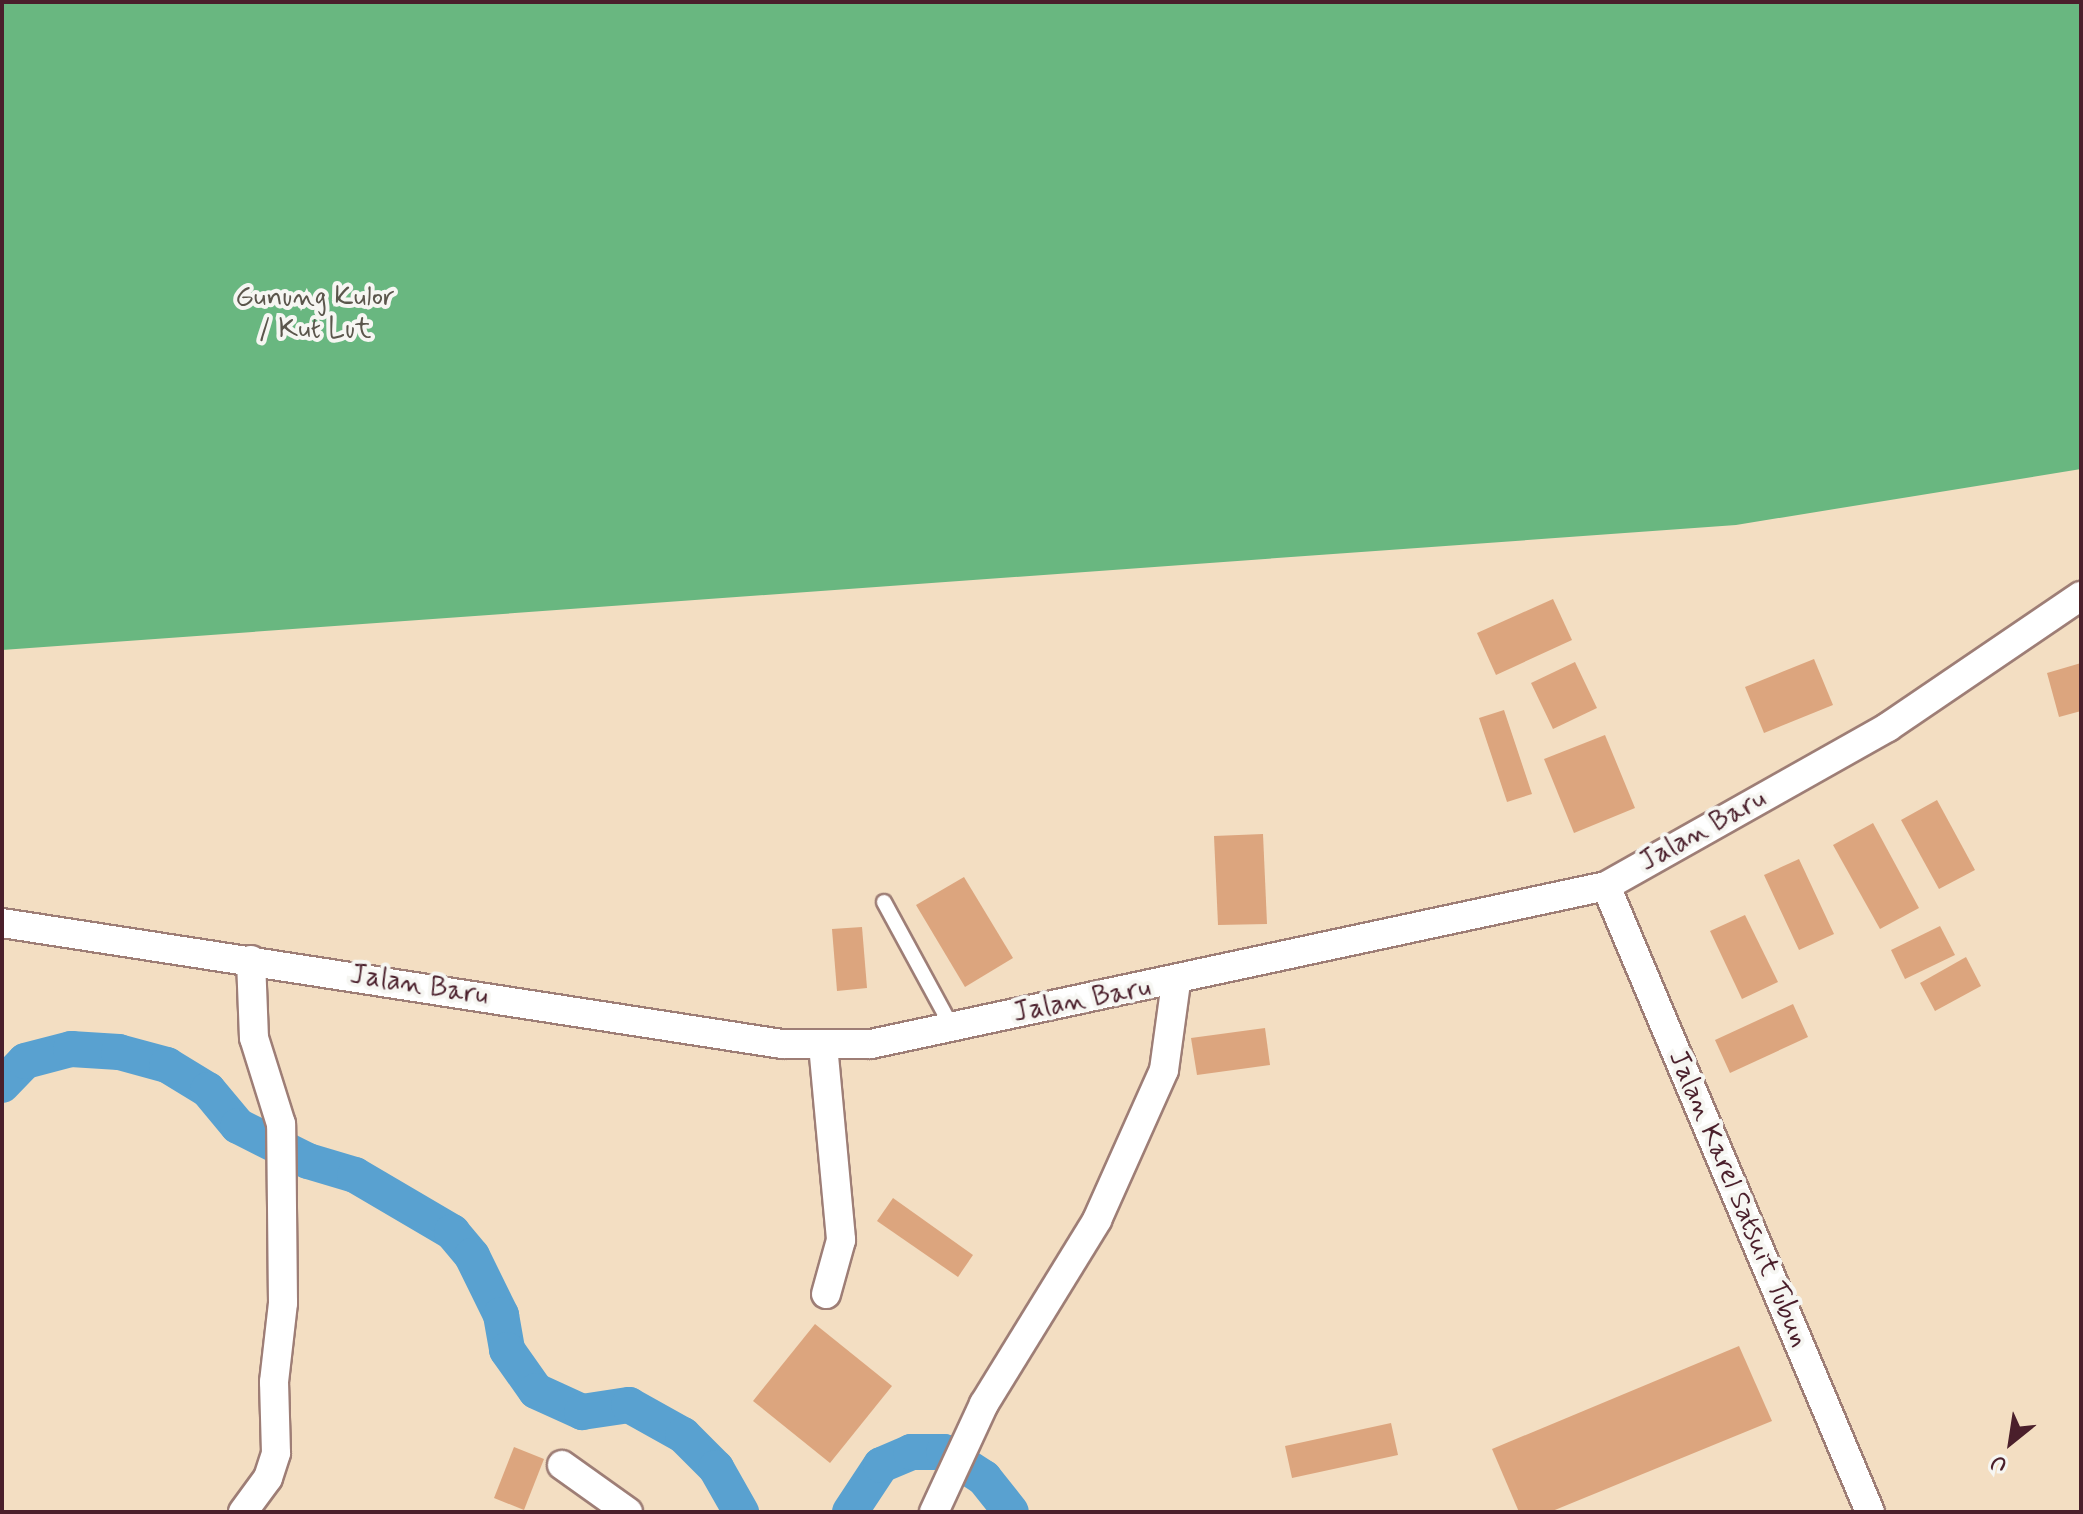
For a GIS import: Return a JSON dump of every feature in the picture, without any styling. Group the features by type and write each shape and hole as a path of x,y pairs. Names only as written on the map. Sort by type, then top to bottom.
{"street":[{"name":"Jalan Baru","path":"2,923 782,1044 871,1044 1176,982 1606,886 1888,727 2081,596"},
{"name":"Jalan Karel Satsuit Tubun","path":"1606,886 1870,1512"},
{"path":"243,1512 268,1478 276,1453 274,1382 283,1303 284,1169 281,1124 254,1038 251,960"},
{"path":"937,1506 965,1452 984,1404 1097,1220 1164,1070 1176,982"},
{"path":"823,1045 841,1240 826,1294"},
{"path":"562,1465 628,1512"},
{"path":"268,1478 271,1512"}],"lane":[{"path":"884,902 952,1027"}],"green space":[{"name":"Gunung Kulor / Kut Lut","path":"2,2 2081,2 2081,469 1736,525 2,650"}],"building":[{"path":"1553,599 1572,640 1496,675 1477,633"},
{"path":"1814,659 1833,705 1764,733 1745,687"},
{"path":"1575,662 1597,708 1553,729 1531,683"},
{"path":"2081,663 2081,711 2059,717 2047,673"},
{"path":"1504,710 1532,794 1507,802 1479,718"},
{"path":"1605,735 1635,808 1574,833 1544,759"},
{"path":"1937,800 1975,870 1939,889 1901,820"},
{"path":"1873,823 1919,908 1880,929 1833,845"},
{"path":"1263,834 1267,924 1218,925 1214,836"},
{"path":"1799,859 1834,934 1799,950 1764,875"},
{"path":"964,877 1013,958 965,987 916,905"},
{"path":"1745,915 1778,982 1742,999 1710,931"},
{"path":"1940,926 1955,955 1905,979 1891,950"},
{"path":"862,927 867,988 837,991 832,929"},
{"path":"1966,957 1981,986 1935,1011 1920,983"},
{"path":"1793,1004 1808,1037 1730,1073 1715,1040"},
{"path":"1265,1028 1270,1065 1197,1075 1191,1038"},
{"path":"893,1198 973,1255 958,1277 877,1221"},
{"path":"815,1324 892,1386 830,1463 753,1401"},
{"path":"1739,1346 1772,1421 1550,1512 1519,1512 1492,1449"},
{"path":"1391,1423 1398,1455 1292,1478 1285,1446"},
{"path":"514,1447 544,1459 524,1510 494,1498"}],"waterway":[{"path":"2,1085 25,1061 71,1049 119,1052 167,1065 208,1090 238,1126 308,1161 355,1175 452,1232 472,1256 501,1315 507,1350 536,1391 582,1412 629,1405 683,1435 716,1468 741,1512"},
{"path":"850,1512 881,1465 911,1452 944,1452 984,1478 1011,1512"}]}
